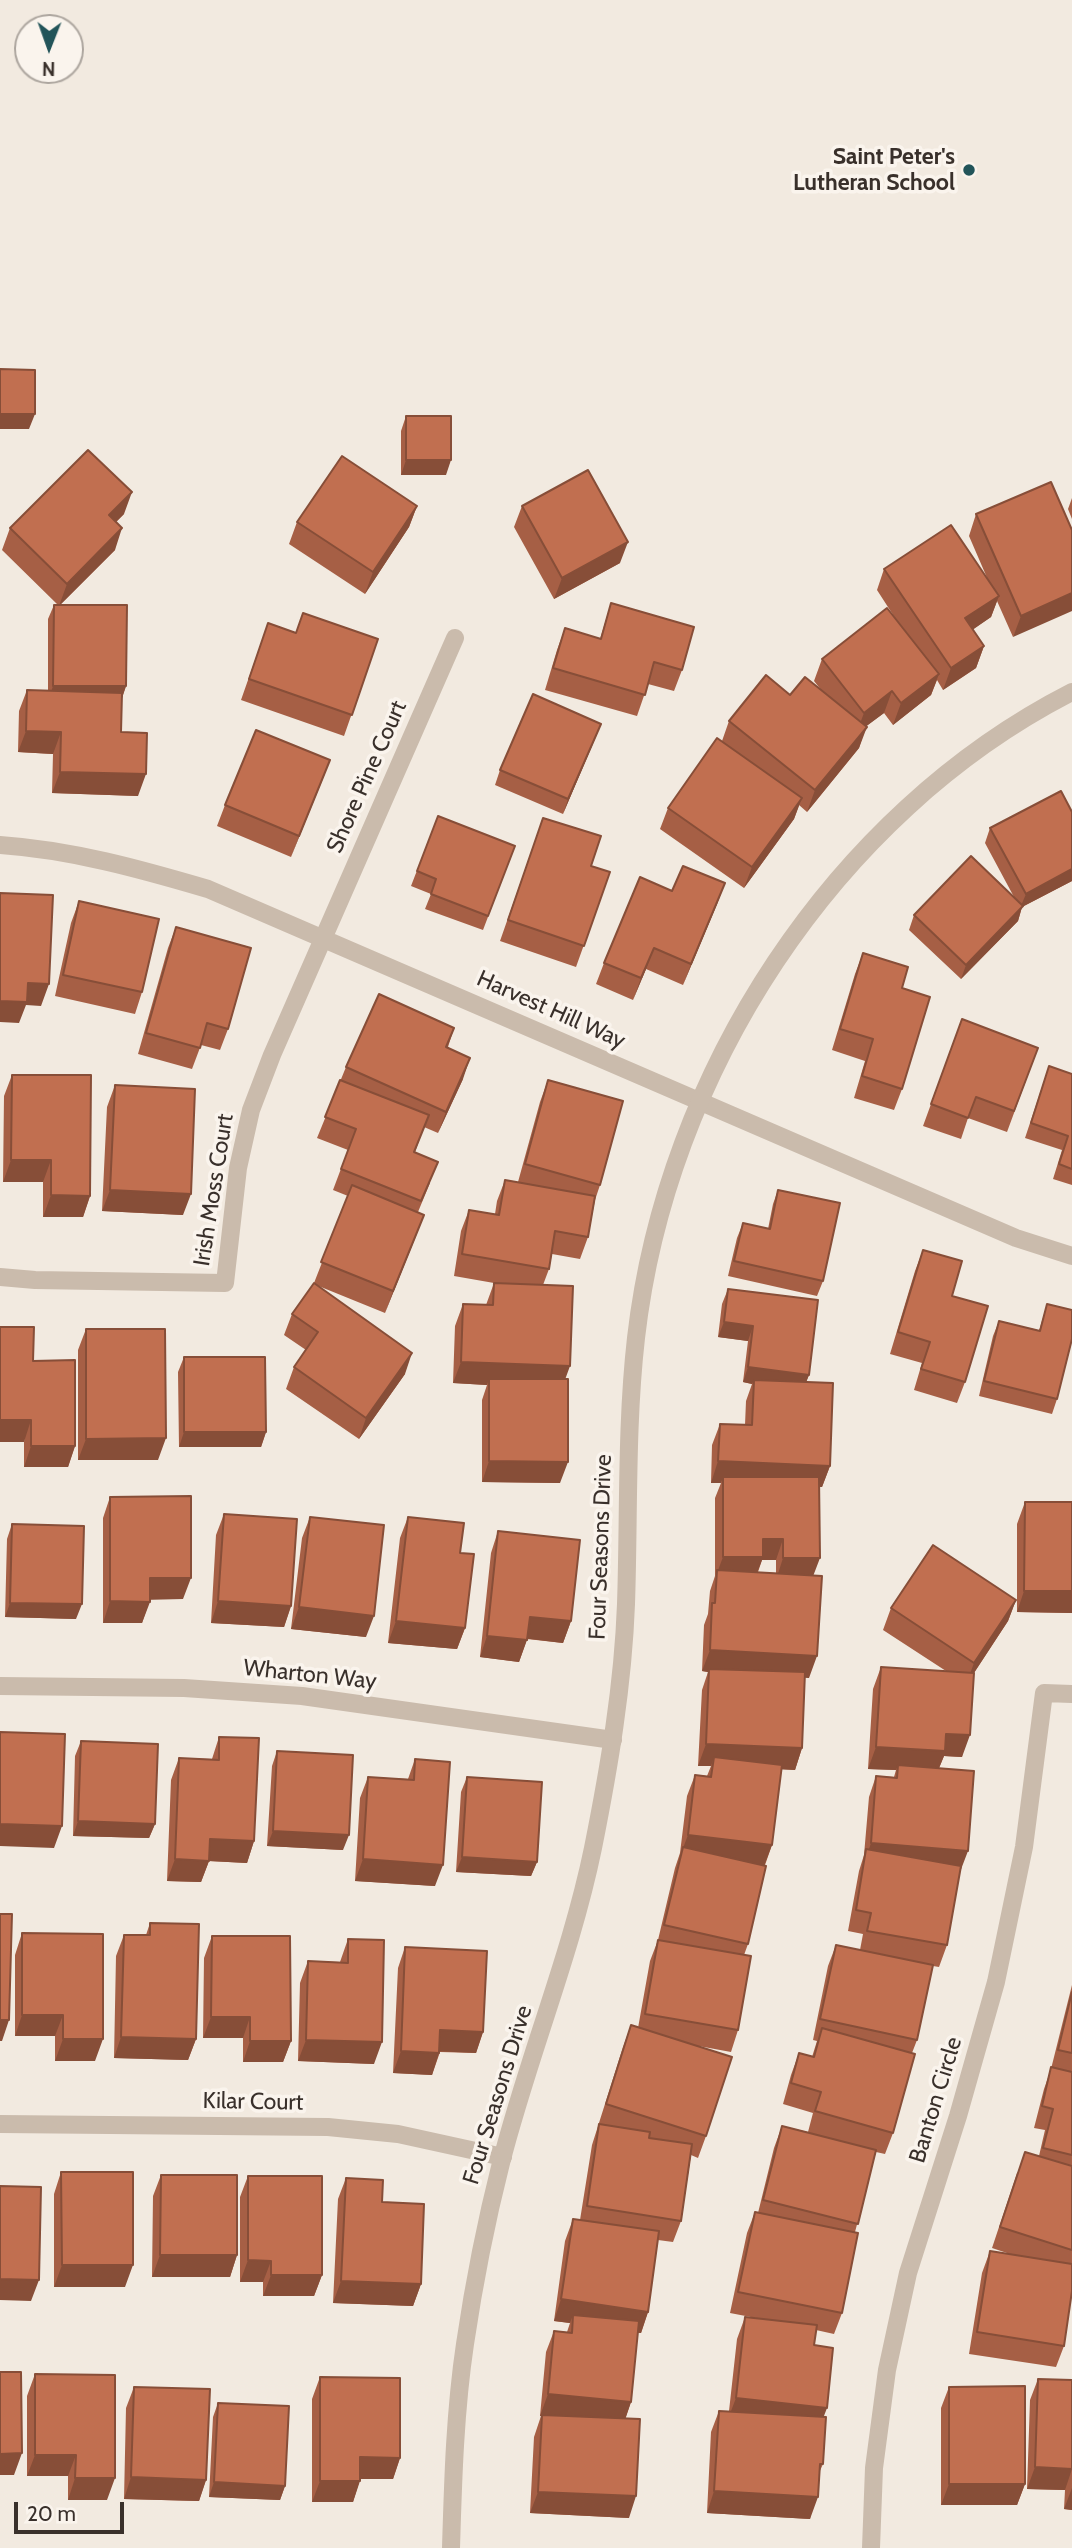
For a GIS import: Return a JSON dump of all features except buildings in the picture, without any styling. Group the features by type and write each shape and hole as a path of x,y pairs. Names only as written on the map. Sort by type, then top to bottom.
{"street":[{"name":"Shore Pine Court","path":"324,937 455,638"},
{"name":"Four Seasons Drive","path":"451,2548 454,2455 464,2347 483,2239 503,2157 565,1959 592,1854 613,1740 626,1611 630,1420 636,1337 653,1235 679,1150 719,1056 763,978 824,895 884,830 939,781 998,736 1072,692"},
{"name":"Harvest Hill Way","path":"0,845 37,848 124,864 208,889 1016,1238 1072,1256"},
{"name":"Irish Moss Court","path":"0,1277 225,1283 238,1168 251,1110 324,937"},
{"name":"Wharton Way","path":"0,1686 184,1688 302,1696 613,1740"},
{"name":"Banton Circle","path":"871,2548 874,2468 887,2370 908,2273 958,2116 996,1982 1024,1847 1044,1693 1072,1694"},
{"name":"Kilar Court","path":"0,2124 328,2127 398,2134 503,2157"}],"place":[{"name":"Saint Peter's Lutheran School","path":"969,170"}]}
